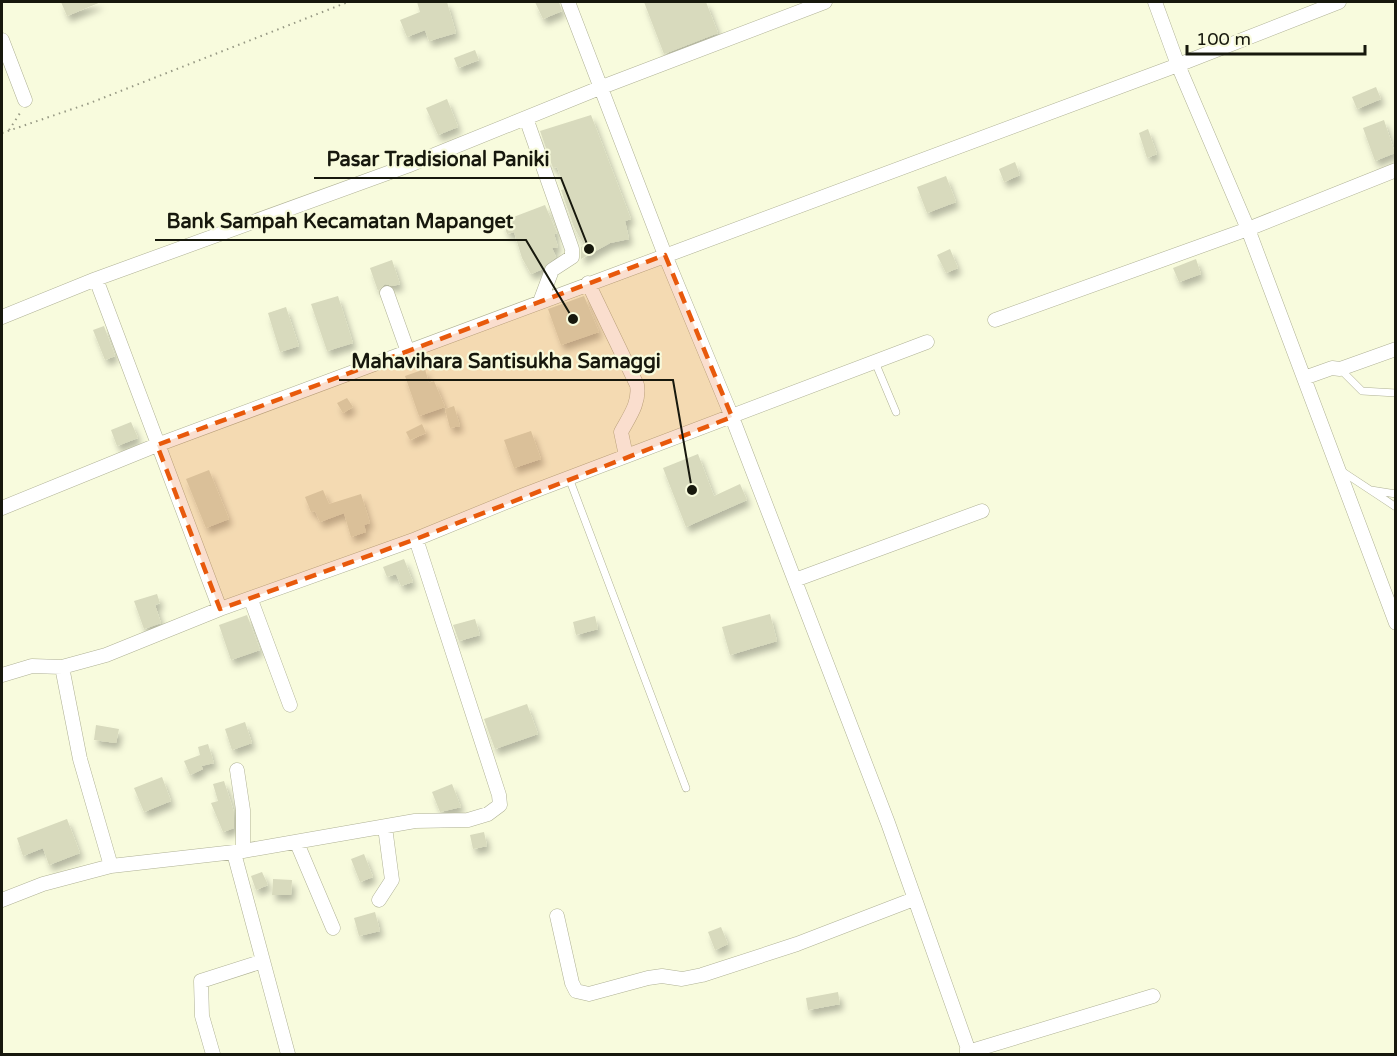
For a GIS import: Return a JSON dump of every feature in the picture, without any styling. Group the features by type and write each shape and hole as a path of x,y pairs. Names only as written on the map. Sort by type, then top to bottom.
{"street":[{"path":"568,2 664,255 732,417 795,580 914,898 967,1053 1153,996"},
{"path":"2,317 96,279 407,166 602,87 825,2"},
{"path":"1155,2 1178,65 1248,229 1340,470 1395,623"},
{"path":"2,508 157,445 290,398 588,283 1178,65 1339,2"},
{"path":"2,40 24,100"},
{"path":"526,118 572,249 572,257 552,270 540,302"},
{"path":"995,320 1248,229 1395,170"},
{"path":"96,279 220,609"},
{"path":"588,283 637,385 632,414 621,432 626,456"},
{"path":"387,293 408,352"},
{"path":"2,675 32,666 62,667 106,655 220,609 251,600 416,539 569,477 927,342"},
{"path":"1304,378 1332,368 1340,369 1395,350"},
{"path":"795,580 982,511"},
{"path":"2,900 43,884 111,866 239,852 415,822 468,820 488,814 500,805 499,795 416,539"},
{"path":"251,600 290,705"},
{"path":"62,667 80,759 111,866"},
{"path":"237,770 243,810 239,852 263,961 288,1054"},
{"path":"379,900 392,880 385,827"},
{"path":"297,843 333,928"},
{"path":"557,916 572,983 576,991 589,994 648,978 662,976 682,979 702,975 797,944 914,898"},
{"path":"213,1054 202,1016 201,981 263,961"}],"lane":[{"path":"875,362 896,412"},
{"path":"1340,369 1362,391 1395,393"},
{"path":"1340,470 1395,507"},
{"path":"569,477 686,788"},
{"path":"1371,490 1395,494"}],"path":[{"path":"2,133 90,103 348,2"},
{"path":"9,130 20,114 24,100"}],"highlighted area":[{"path":"665,255 732,417 416,539 220,609 157,445"}],"building":[{"path":"61,2 101,2 67,16"},
{"path":"417,2 447,2 456,33 429,41 425,30 407,37 400,20 420,12"},
{"path":"535,2 559,2 562,11 543,19"},
{"path":"644,2 706,2 718,33 664,54"},
{"path":"475,50 479,60 458,68 454,58"},
{"path":"1376,87 1381,99 1357,109 1352,97"},
{"path":"447,99 458,127 438,135 426,108"},
{"path":"591,115 631,219 625,221 629,239 610,243 581,259 581,247 584,245 574,227 561,190 565,189 557,167 553,168 540,131"},
{"path":"1384,120 1395,153 1375,161 1363,128"},
{"path":"1148,129 1157,154 1147,158 1139,133"},
{"path":"1015,162 1020,175 1004,182 999,169"},
{"path":"946,176 956,202 927,213 917,187"},
{"path":"545,205 557,233 554,234 558,247 552,248 556,257 543,269 531,274 522,258 514,232 507,234 503,221"},
{"path":"950,249 958,268 946,273 937,255"},
{"path":"1196,259 1201,274 1179,282 1173,268"},
{"path":"392,260 400,284 393,286 385,284 378,291 370,268"},
{"path":"338,296 353,343 327,351 311,304"},
{"path":"584,296 599,332 561,345 548,309"},
{"path":"286,307 299,346 280,352 268,313"},
{"path":"104,326 115,356 105,360 93,330"},
{"path":"425,369 429,383 434,381 445,407 419,416 405,376"},
{"path":"347,398 353,407 343,413 337,403"},
{"path":"454,406 460,426 450,428 445,409"},
{"path":"131,422 138,438 117,446 111,430"},
{"path":"422,424 426,433 410,440 406,432"},
{"path":"531,431 541,459 514,468 504,440"},
{"path":"698,454 714,496 740,484 747,500 686,527 663,468"},
{"path":"209,470 229,519 206,528 186,479"},
{"path":"323,490 329,504 361,494 370,523 364,525 366,532 351,537 344,513 320,522 315,511 311,512 305,497"},
{"path":"404,559 413,582 401,586 396,574 387,577 383,567"},
{"path":"157,594 160,603 155,605 161,623 144,629 134,601"},
{"path":"770,614 777,641 730,655 722,627"},
{"path":"247,615 260,650 231,660 219,625"},
{"path":"595,616 598,629 576,635 573,622"},
{"path":"475,619 480,635 459,641 453,625"},
{"path":"527,704 538,734 495,749 484,719"},
{"path":"245,722 252,743 232,750 225,729"},
{"path":"96,725 119,729 116,743 94,740"},
{"path":"208,744 214,763 201,766 203,769 190,775 184,761 200,755 198,747"},
{"path":"162,777 171,801 144,812 134,788"},
{"path":"224,781 234,812 234,828 223,832 211,803 218,801 213,784"},
{"path":"452,784 461,807 440,812 432,792"},
{"path":"67,819 80,853 49,865 43,848 23,856 17,838"},
{"path":"484,832 487,846 473,849 470,835"},
{"path":"364,854 373,877 360,882 351,859"},
{"path":"262,872 268,885 256,890 251,876"},
{"path":"273,879 292,880 291,895 272,895"},
{"path":"375,912 380,931 359,936 354,918"},
{"path":"721,927 728,944 715,950 708,932"},
{"path":"838,992 840,1004 808,1010 806,998"}],"place":[{"name":"Pasar Tradisional Paniki","path":"589,249"},
{"name":"Bank Sampah Kecamatan Mapanget","path":"573,319"},
{"name":"Mahavihara Santisukha Samaggi","path":"692,490"}]}
